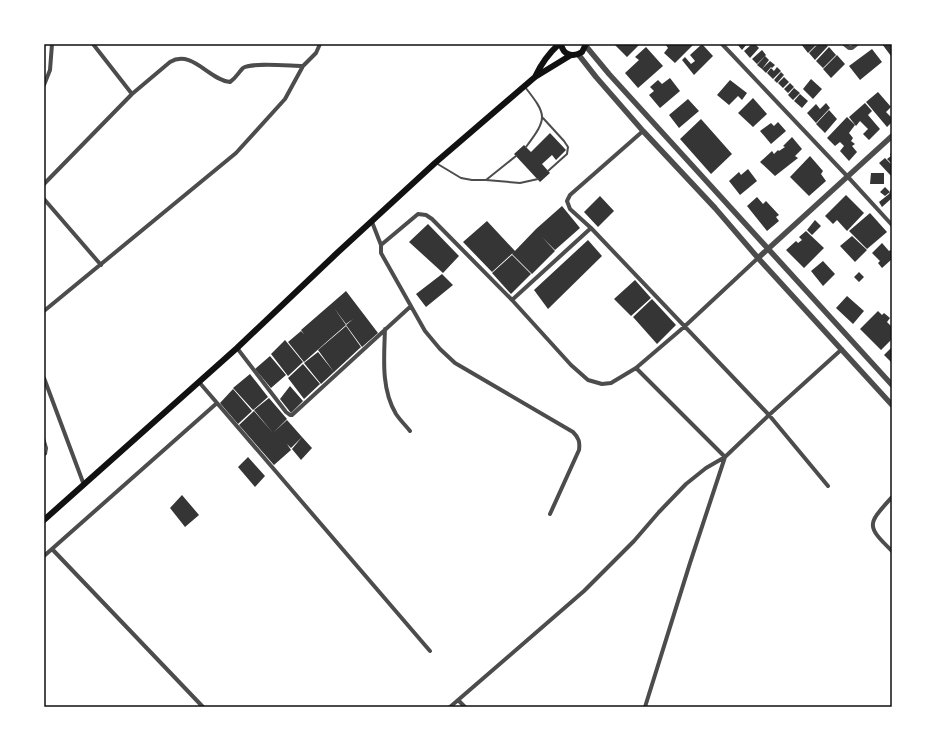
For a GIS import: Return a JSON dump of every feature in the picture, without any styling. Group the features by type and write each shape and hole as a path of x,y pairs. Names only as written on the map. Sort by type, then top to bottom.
{"main road":[{"path":"535,77 542,63 550,52 560,44 563,51 571,55"},
{"path":"44,520 237,348 435,163 535,77 571,55 578,54 584,50 586,45"}],"street":[{"path":"44,85 50,70 52,44"},
{"path":"93,44 132,94"},
{"path":"44,311 236,153 285,99 303,66 316,53 320,44"},
{"path":"722,44 892,225"},
{"path":"844,44 849,48 852,48 858,44"},
{"path":"586,45 609,74 892,385"},
{"path":"578,54 643,131 715,208 758,258 892,406"},
{"path":"44,184 132,94 170,62 177,58 184,58 199,65 224,81 230,82 237,77 244,68 252,64 303,66"},
{"path":"643,131 570,195 567,201 570,209 591,228 769,415 828,486"},
{"path":"381,245 418,214 426,215 432,219 512,300 571,365 588,380 602,384 611,384 636,368 684,327 768,248 892,136"},
{"path":"44,199 101,265"},
{"path":"372,222 381,245 382,253 425,331 440,349 455,363 573,432 578,437 580,450 550,514"},
{"path":"512,300 591,228"},
{"path":"237,348 286,412 292,415 411,306"},
{"path":"385,329 384,374 389,399 396,414 410,431"},
{"path":"450,707 584,592 634,541 686,484 706,468 725,457 842,349"},
{"path":"636,368 725,457"},
{"path":"44,378 84,485"},
{"path":"199,382 430,651"},
{"path":"44,556 217,403"},
{"path":"645,707 725,457"},
{"path":"892,497 874,519 872,527 875,533 892,551"},
{"path":"52,549 203,707"},
{"path":"458,700 465,707"}],"lane":[{"path":"524,86 538,104 543,118 568,147 567,154 548,171"},
{"path":"526,147 539,129 543,118"},
{"path":"486,180 516,156"},
{"path":"435,163 461,178 472,180 520,184 538,180"},
{"path":"44,438 47,448 44,455"}],"building":[{"path":"614,44 640,44 627,57"},
{"path":"665,44 694,44 675,63 664,53 668,48"},
{"path":"702,44 713,56 694,75 682,60 685,57 691,64 695,61 690,55"},
{"path":"737,44 747,44 742,50"},
{"path":"752,44 755,44 759,48 750,58 744,51"},
{"path":"801,44 817,44 808,53"},
{"path":"818,44 826,44 828,46 815,60 809,53"},
{"path":"882,44 892,44 891,56"},
{"path":"646,47 663,66 638,88 625,73 639,60 635,57"},
{"path":"829,47 836,55 823,68 816,61"},
{"path":"872,49 882,62 860,80 849,66"},
{"path":"762,50 766,55 757,64 752,59"},
{"path":"837,55 845,64 831,78 823,69"},
{"path":"765,56 769,60 762,69 757,65"},
{"path":"770,61 775,65 766,73 762,69"},
{"path":"777,67 781,71 773,79 767,73 771,68 774,71"},
{"path":"781,72 784,75 777,83 774,80"},
{"path":"784,77 789,82 783,88 778,83"},
{"path":"670,78 680,91 660,108 649,95 654,91 650,87 658,80 662,84"},
{"path":"811,79 822,89 813,99 803,89"},
{"path":"730,80 747,93 742,100 738,96 729,105 717,95"},
{"path":"790,83 794,87 788,93 784,89"},
{"path":"794,88 800,93 793,100 788,95"},
{"path":"878,92 891,107 886,112 892,118 892,122 887,127 866,102"},
{"path":"800,94 808,101 802,108 794,101"},
{"path":"753,98 767,114 753,127 738,113"},
{"path":"688,99 699,111 679,128 669,115"},
{"path":"826,103 830,108 816,123 807,113 816,104 820,109"},
{"path":"865,103 872,111 868,115 880,129 869,140 863,134 868,129 860,121 856,126 849,117"},
{"path":"829,110 837,119 825,133 816,124"},
{"path":"847,117 855,125 849,133 853,138 851,141 855,144 852,146 857,152 849,161 840,151 844,146 840,142 835,146 827,138"},
{"path":"701,119 732,154 711,174 680,139"},
{"path":"778,122 786,131 771,144 760,131 771,123 774,126"},
{"path":"550,133 566,150 556,160 552,155 542,164 550,173 540,182 514,154 524,145 531,152"},
{"path":"792,137 802,149 795,156 798,158 775,176 760,162 772,151 774,154 778,150 779,151 785,147 783,146"},
{"path":"892,152 892,164 887,159 891,156 890,154"},
{"path":"810,156 823,171 821,174 826,181 809,196 790,177"},
{"path":"885,158 892,165 892,177 879,163"},
{"path":"748,169 757,181 740,195 729,181 739,172 741,175"},
{"path":"871,173 884,173 884,184 870,184"},
{"path":"885,187 890,192 885,196 880,192"},
{"path":"890,190 892,190 892,198 882,207 879,202 890,192"},
{"path":"846,195 864,213 847,231 837,220 833,224 825,216"},
{"path":"600,196 614,211 598,227 584,212"},
{"path":"757,197 763,204 766,201 779,215 776,217 779,221 767,231 747,206"},
{"path":"562,206 580,228 555,250 542,237 555,251 532,274 512,254 536,229"},
{"path":"870,213 887,232 867,249 849,231"},
{"path":"815,220 821,226 812,235 807,230"},
{"path":"487,221 515,251 492,272 463,242"},
{"path":"428,224 459,256 443,273 409,242"},
{"path":"806,231 824,248 804,268 786,250 796,241 798,243 802,240 799,237"},
{"path":"852,236 867,250 855,262 840,246"},
{"path":"588,240 602,256 548,309 534,290"},
{"path":"882,243 889,251 892,249 892,259 882,268 878,263 880,261 872,253"},
{"path":"512,255 531,274 511,294 492,273"},
{"path":"823,261 835,274 823,286 811,271"},
{"path":"859,272 864,277 859,282 854,277"},
{"path":"442,274 453,285 426,307 416,294"},
{"path":"635,280 651,298 631,316 614,299"},
{"path":"346,291 378,333 362,347 346,325 304,362 288,342 301,331 304,334 301,330"},
{"path":"847,296 864,311 853,324 836,308"},
{"path":"652,299 676,325 657,344 633,317"},
{"path":"878,311 882,315 884,313 890,318 887,322 892,327 892,339 881,350 860,329"},
{"path":"346,326 361,347 334,372 318,350"},
{"path":"285,340 303,362 288,376 271,354"},
{"path":"892,347 892,363 884,355"},
{"path":"318,352 334,372 321,384 304,363"},
{"path":"270,356 286,375 271,388 255,369"},
{"path":"303,364 320,384 304,399 288,378"},
{"path":"250,374 268,397 253,410 233,388"},
{"path":"290,386 303,401 291,413 280,399"},
{"path":"233,389 252,411 238,424 220,403"},
{"path":"269,398 287,419 273,433 254,410"},
{"path":"254,411 273,433 287,420 302,437 291,448 287,444 291,450 274,465 239,425"},
{"path":"302,437 312,448 301,460 292,449"},
{"path":"248,457 265,476 255,487 238,467"},
{"path":"182,495 199,515 185,527 170,508"}]}
